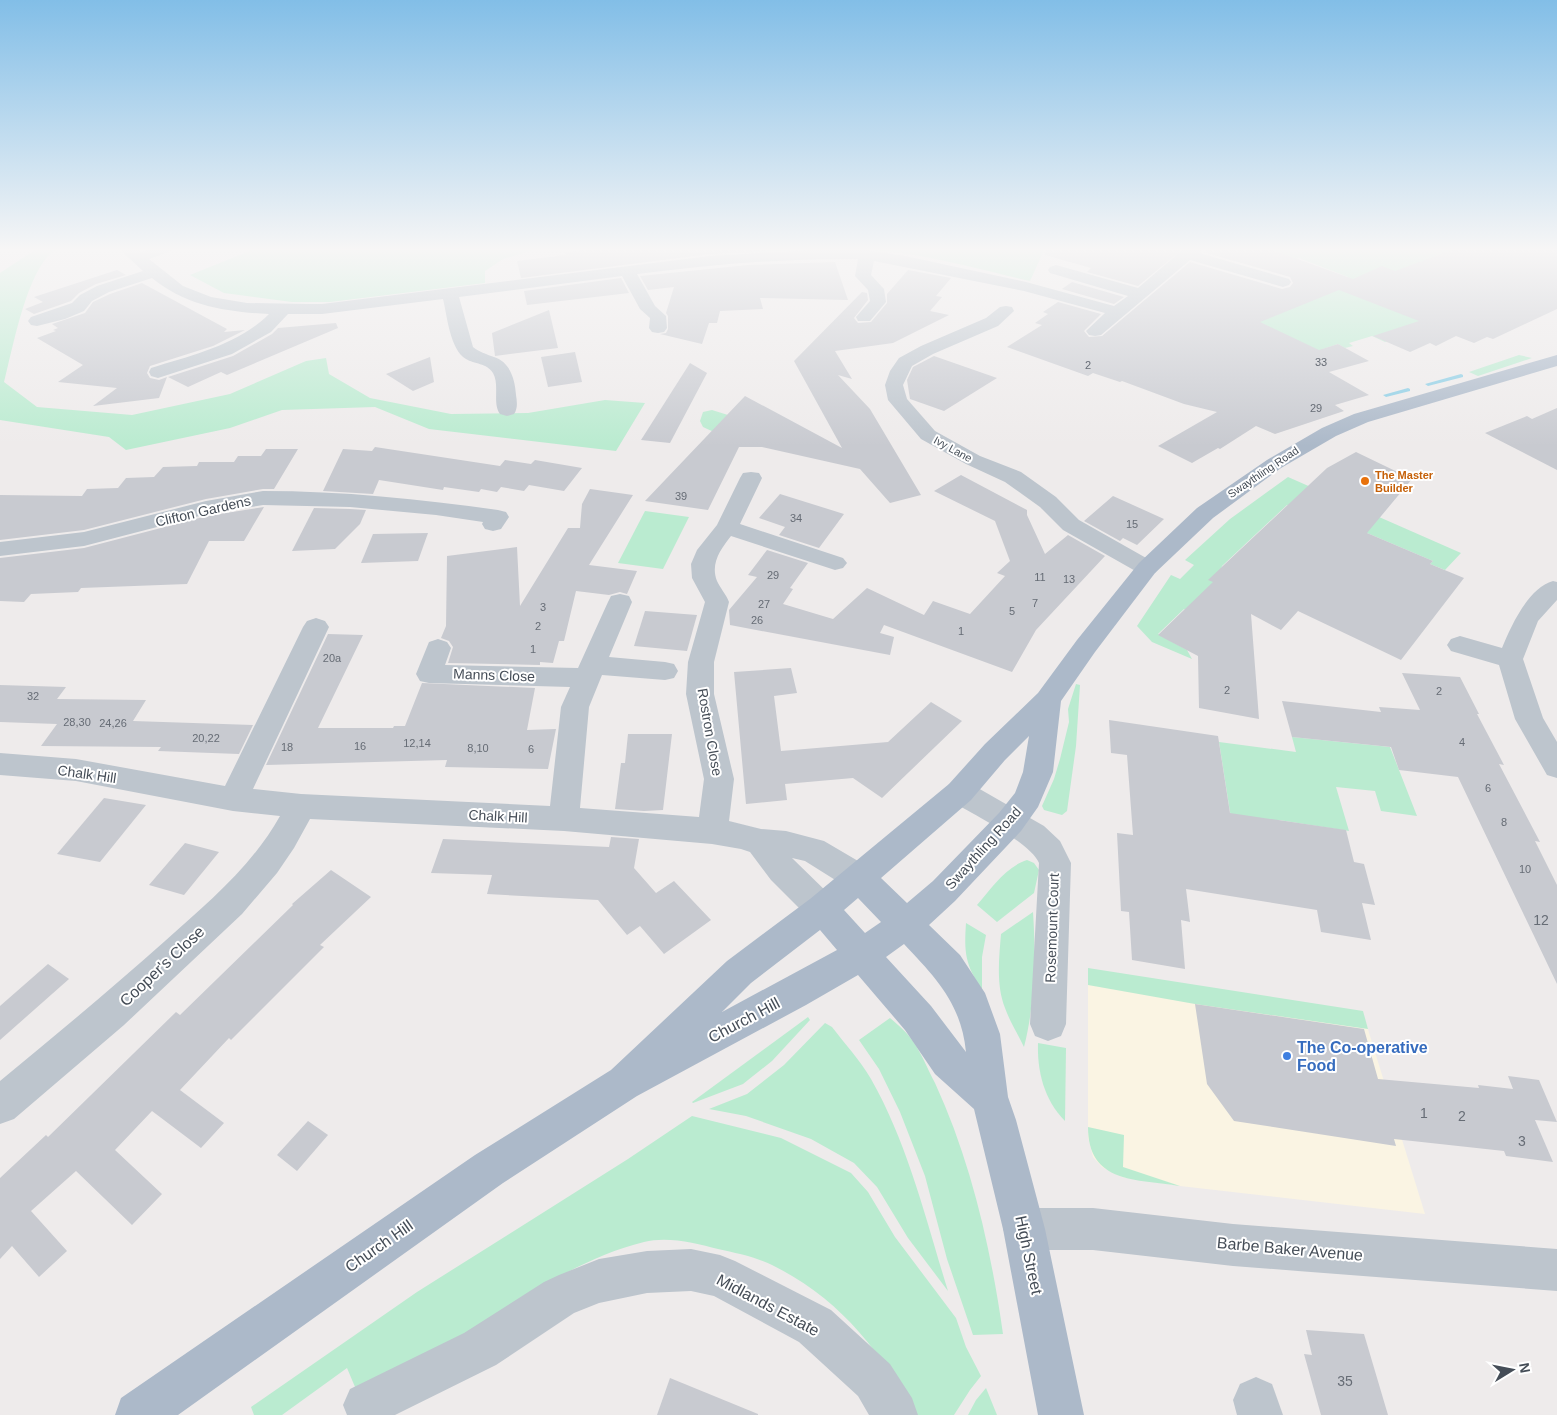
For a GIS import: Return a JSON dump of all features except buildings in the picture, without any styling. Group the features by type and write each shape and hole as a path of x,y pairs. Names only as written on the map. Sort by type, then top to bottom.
{"main road":[{"name":"Swaythling Road","path":"859,878 960,792 995,752 1048,700 1086,646 1147,568 1205,513 1241,486 1299,448 1361,418 1557,360"},
{"name":"Swaythling Road","path":"862,954 906,924 944,891 1010,822 1027,799 1038,772 1048,700"},
{"name":"Church Hill","path":"624,1083 739,972 822,909 859,878"},
{"name":"High Street","path":"859,878 948,966 972,1004 982,1034 989,1097 997,1120 1024,1229 1061,1415"},
{"name":"High Street","path":"822,909 918,1018 948,1061 989,1097"},
{"name":"Church Hill","path":"138,1415 481,1175 624,1083 768,1008 862,954"}],"street":[{"path":"37,321 61,314"},
{"path":"158,372 181,358 226,350 265,328 279,314"},
{"path":"455,314 464,348 468,354 496,364 504,374 508,396 507,410"},
{"path":"655,314 658,316 658,328"},
{"path":"864,317 867,314"},
{"name":"Ivy Lane","path":"1002,314 992,322 927,350 905,362 899,371 894,385 898,400 928,435 973,460 1013,477 1048,502 1071,525 1147,568"},
{"path":"1095,330 1112,314"},
{"path":"449,362 468,354"},
{"name":"Rostron Close","path":"712,831 719,779 700,694 701,662 717,602 715,594 704,578 703,565 713,544 727,527 752,478"},
{"name":"Clifton Gardens","path":"0,549 84,540 215,506 263,498 350,500 436,508 498,517"},
{"path":"727,527 835,563"},
{"path":"1553,589 1527,618 1510,659 1529,719 1557,767"},
{"path":"564,819 575,707 620,602"},
{"path":"232,800 316,627"},
{"path":"1460,645 1510,659"},
{"name":"Manns Close","path":"438,648 429,674 589,671"},
{"path":"589,671 665,671"},
{"name":"Chalk Hill","path":"0,764 76,770 232,800 301,806 564,819 712,831 761,842 786,844 813,850 859,878"},
{"name":"Rosemount Court","path":"960,792 1033,835 1049,850 1055,863 1048,1024"},
{"name":"Cooper's Close","path":"0,1105 111,1014 230,904 266,864 283,839 301,806"},
{"path":"761,842 782,870 822,909"},
{"name":"Barbe Baker Avenue","path":"1024,1229 1093,1229 1243,1246 1557,1270"},
{"name":"Midlands Estate","path":"366,1405 480,1349 559,1297 599,1281 647,1272 691,1270 720,1276 815,1326 874,1380 895,1415"}],"shaded area":[{"path":"1088,979 1366,1023 1425,1214 1180,1186 1122,1177 1102,1167 1093,1157 1088,1137"}],"green space":[{"path":"0,314 21,314 4,382 37,407 132,415 230,394 306,361 326,358 329,374 370,398 451,414 528,413 605,400 645,403 616,451 429,429 375,407 282,410 230,428 126,450 109,437 0,420"},
{"path":"1225,314 1457,314 1385,342 1372,336 1349,343 1353,346 1345,348 1338,344 1323,349 1329,352 1156,345"},
{"path":"1519,355 1532,358 1478,376 1469,372"},
{"path":"712,410 728,415 716,433 703,427 700,421 703,412"},
{"path":"1288,477 1461,553 1445,570 1430,564 1433,561 1334,519 1330,523 1287,505 1222,566 1204,620 1184,609 1158,634 1187,650 1192,659 1152,642 1137,626 1171,575 1180,579 1194,565 1185,560 1230,519"},
{"path":"645,511 689,517 663,569 618,563"},
{"path":"1076,684 1080,685 1076,746 1067,811 1062,815 1044,810 1042,806 1054,779 1060,759 1069,722 1068,709"},
{"path":"1292,737 1390,747 1417,816 1381,811 1375,791 1336,787 1349,831 1279,820 1236,850 1219,742 1296,752"},
{"path":"1027,860 1034,863 1039,870 1034,893 997,922 977,905 1005,873"},
{"path":"1033,912 1034,980 1028,1031 1024,1047 1009,1018 1000,990 1001,934"},
{"path":"966,923 986,935 982,957 982,989 972,973 967,958 965,942"},
{"path":"1088,968 1363,1011 1368,1029 1195,1004 1088,985"},
{"path":"808,1017 810,1020 772,1061 743,1084 692,1102"},
{"path":"890,1018 909,1036 920,1053 948,1113 959,1143 986,1238 1003,1334 973,1335 947,1259 925,1176 900,1112 879,1069 859,1040"},
{"path":"825,1023 832,1027 862,1065 896,1130 915,1183 948,1291 908,1238 877,1187 854,1163 811,1139 746,1116 709,1109 747,1094 784,1065"},
{"path":"1038,1043 1066,1048 1065,1121 1052,1104 1043,1085"},
{"path":"692,1116 781,1138 851,1173 868,1192 895,1237 956,1318 966,1347 981,1376 954,1415 915,1415 888,1369 856,1328 818,1293 796,1278 753,1257 691,1243 653,1240 620,1249 575,1268 429,1356 358,1394 347,1368 282,1415 254,1415 251,1407 417,1292 628,1159"},
{"path":"1088,1127 1124,1135 1123,1167 1180,1186 1132,1179 1106,1169 1096,1159 1090,1146"},
{"path":"986,1388 997,1415 968,1415 976,1400"}],"waterway":[{"path":"1428,384 1461,376"},
{"path":"1386,395 1408,390"}],"place":[{"name":"The Master Builder","path":"1365,481"},
{"name":"The Co-operative Food","path":"1287,1056"}]}
